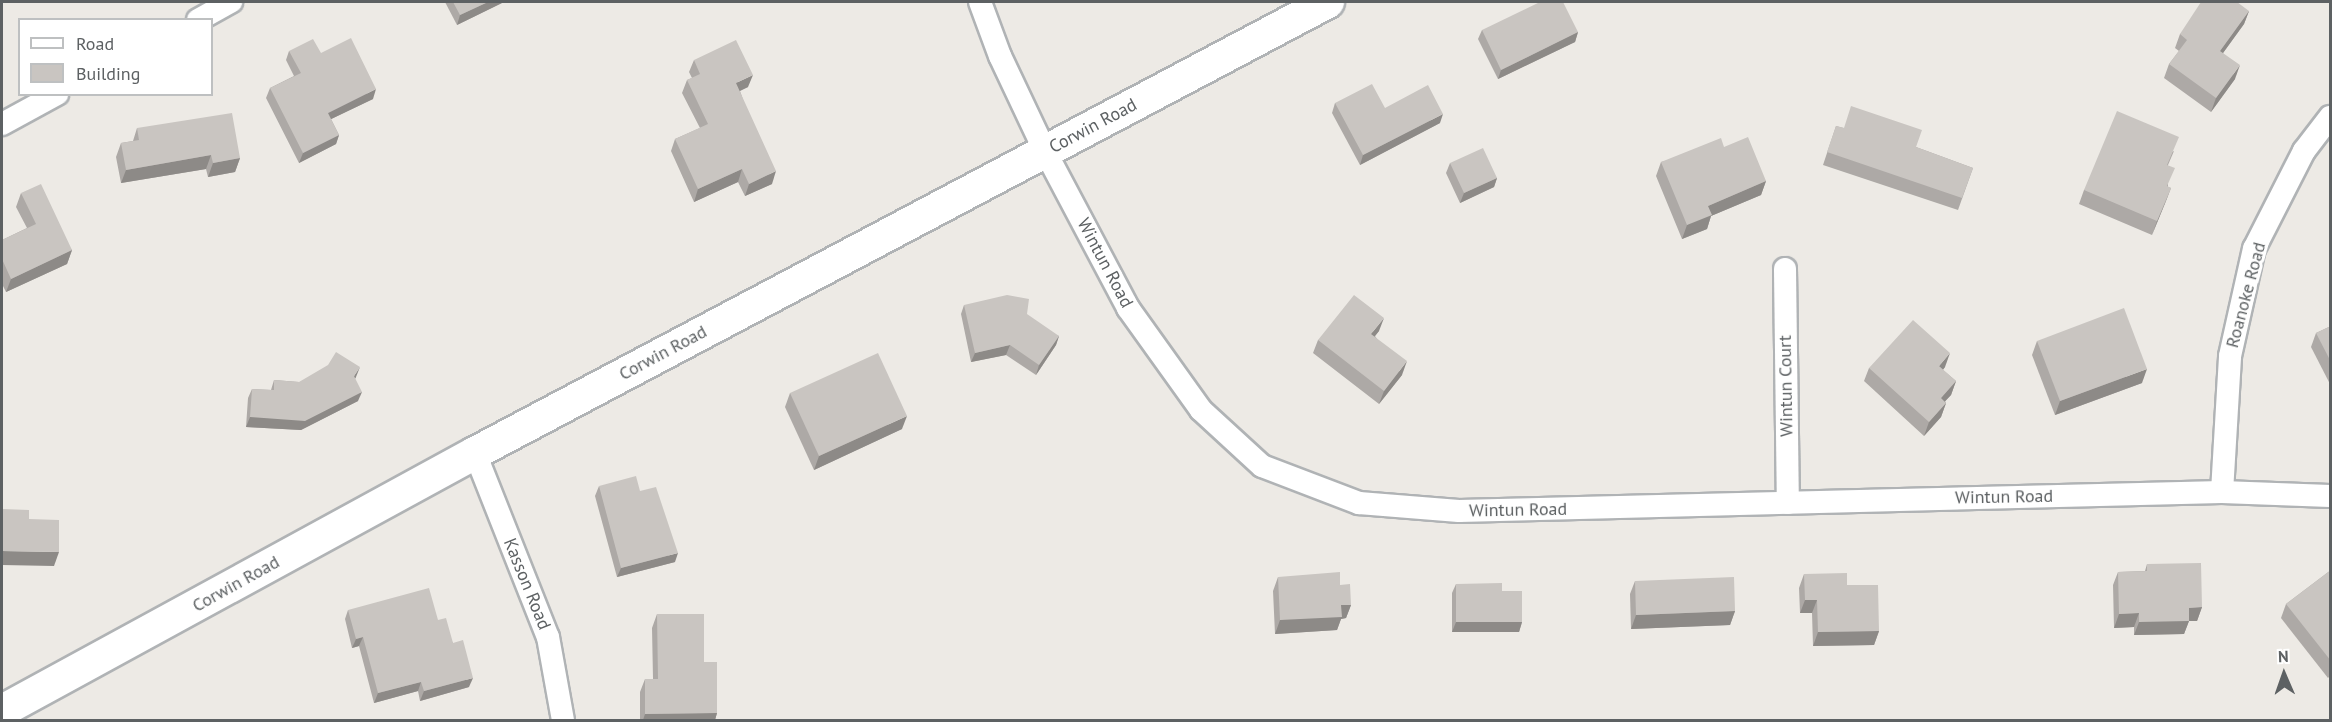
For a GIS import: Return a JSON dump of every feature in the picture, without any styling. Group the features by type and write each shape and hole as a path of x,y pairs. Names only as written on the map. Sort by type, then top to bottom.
{"main road":[{"name":"Corwin Road","path":"2,711 475,453 1328,2"}],"street":[{"path":"202,18 231,2"},
{"name":"Wintun Road","path":"980,2 996,46 1045,151 1128,308 1201,410 1262,466 1359,503 1459,511 2222,492 2331,496"},
{"path":"2,124 53,96"},
{"name":"Roanoke Road","path":"2222,492 2230,356 2254,249 2304,151 2331,117"},
{"name":"Wintun Court","path":"1785,270 1788,503"},
{"name":"Kasson Road","path":"475,453 548,637 563,720"}],"building":[{"path":"453,2 488,2 460,15"},
{"path":"1540,2 1563,2 1578,32 1501,70 1482,30"},
{"path":"2201,2 2237,2 2249,11 2220,51 2240,65 2216,98 2169,64 2187,40 2180,34"},
{"path":"351,38 376,89 328,113 339,135 303,153 270,88 301,73 289,51 313,39 321,53"},
{"path":"736,40 753,75 736,83 776,171 749,184 742,169 698,189 675,139 708,124 687,80 700,74 694,60"},
{"path":"1372,84 1385,108 1428,85 1443,114 1363,155 1335,103"},
{"path":"1851,106 1922,130 1916,147 1973,168 1962,198 1827,152 1836,126 1844,128"},
{"path":"2117,111 2179,137 2167,165 2175,168 2167,186 2171,188 2157,221 2084,190"},
{"path":"232,113 240,158 213,163 211,155 126,170 121,143 139,140 137,128"},
{"path":"1748,137 1766,181 1708,206 1712,215 1687,225 1661,162 1721,138 1724,147"},
{"path":"1483,148 1497,178 1464,193 1450,163"},
{"path":"41,184 72,250 11,279 2,259 2,240 36,224 21,193"},
{"path":"1007,295 1029,299 1027,314 1059,336 1039,365 1010,345 975,353 964,305"},
{"path":"1354,295 1384,318 1371,334 1407,361 1384,391 1318,340"},
{"path":"2124,308 2147,369 2060,401 2037,341"},
{"path":"1913,320 1950,353 1939,366 1956,381 1941,398 1946,403 1929,422 1869,368"},
{"path":"2331,326 2331,362 2316,333"},
{"path":"336,352 360,367 354,376 362,392 305,421 250,417 252,389 274,390 274,380 299,382 328,365"},
{"path":"878,353 907,416 819,456 790,393"},
{"path":"636,476 640,491 656,487 678,553 621,568 599,486"},
{"path":"2,509 29,510 29,519 59,520 59,552 2,551"},
{"path":"2201,563 2202,607 2189,608 2189,621 2139,622 2139,613 2119,614 2118,572 2147,571 2147,564"},
{"path":"2331,570 2331,661 2286,604"},
{"path":"1340,572 1340,585 1350,584 1351,605 1341,605 1342,617 1280,620 1278,577"},
{"path":"1847,573 1847,585 1878,585 1879,631 1818,632 1817,600 1805,600 1804,574"},
{"path":"1734,577 1735,611 1636,615 1635,581"},
{"path":"1502,583 1502,591 1522,591 1522,622 1456,622 1456,584"},
{"path":"429,588 438,620 446,618 453,643 463,640 473,678 424,691 421,682 378,693 363,637 356,639 348,610"},
{"path":"657,614 704,614 704,662 717,662 717,713 645,714 645,679 658,679"}]}
